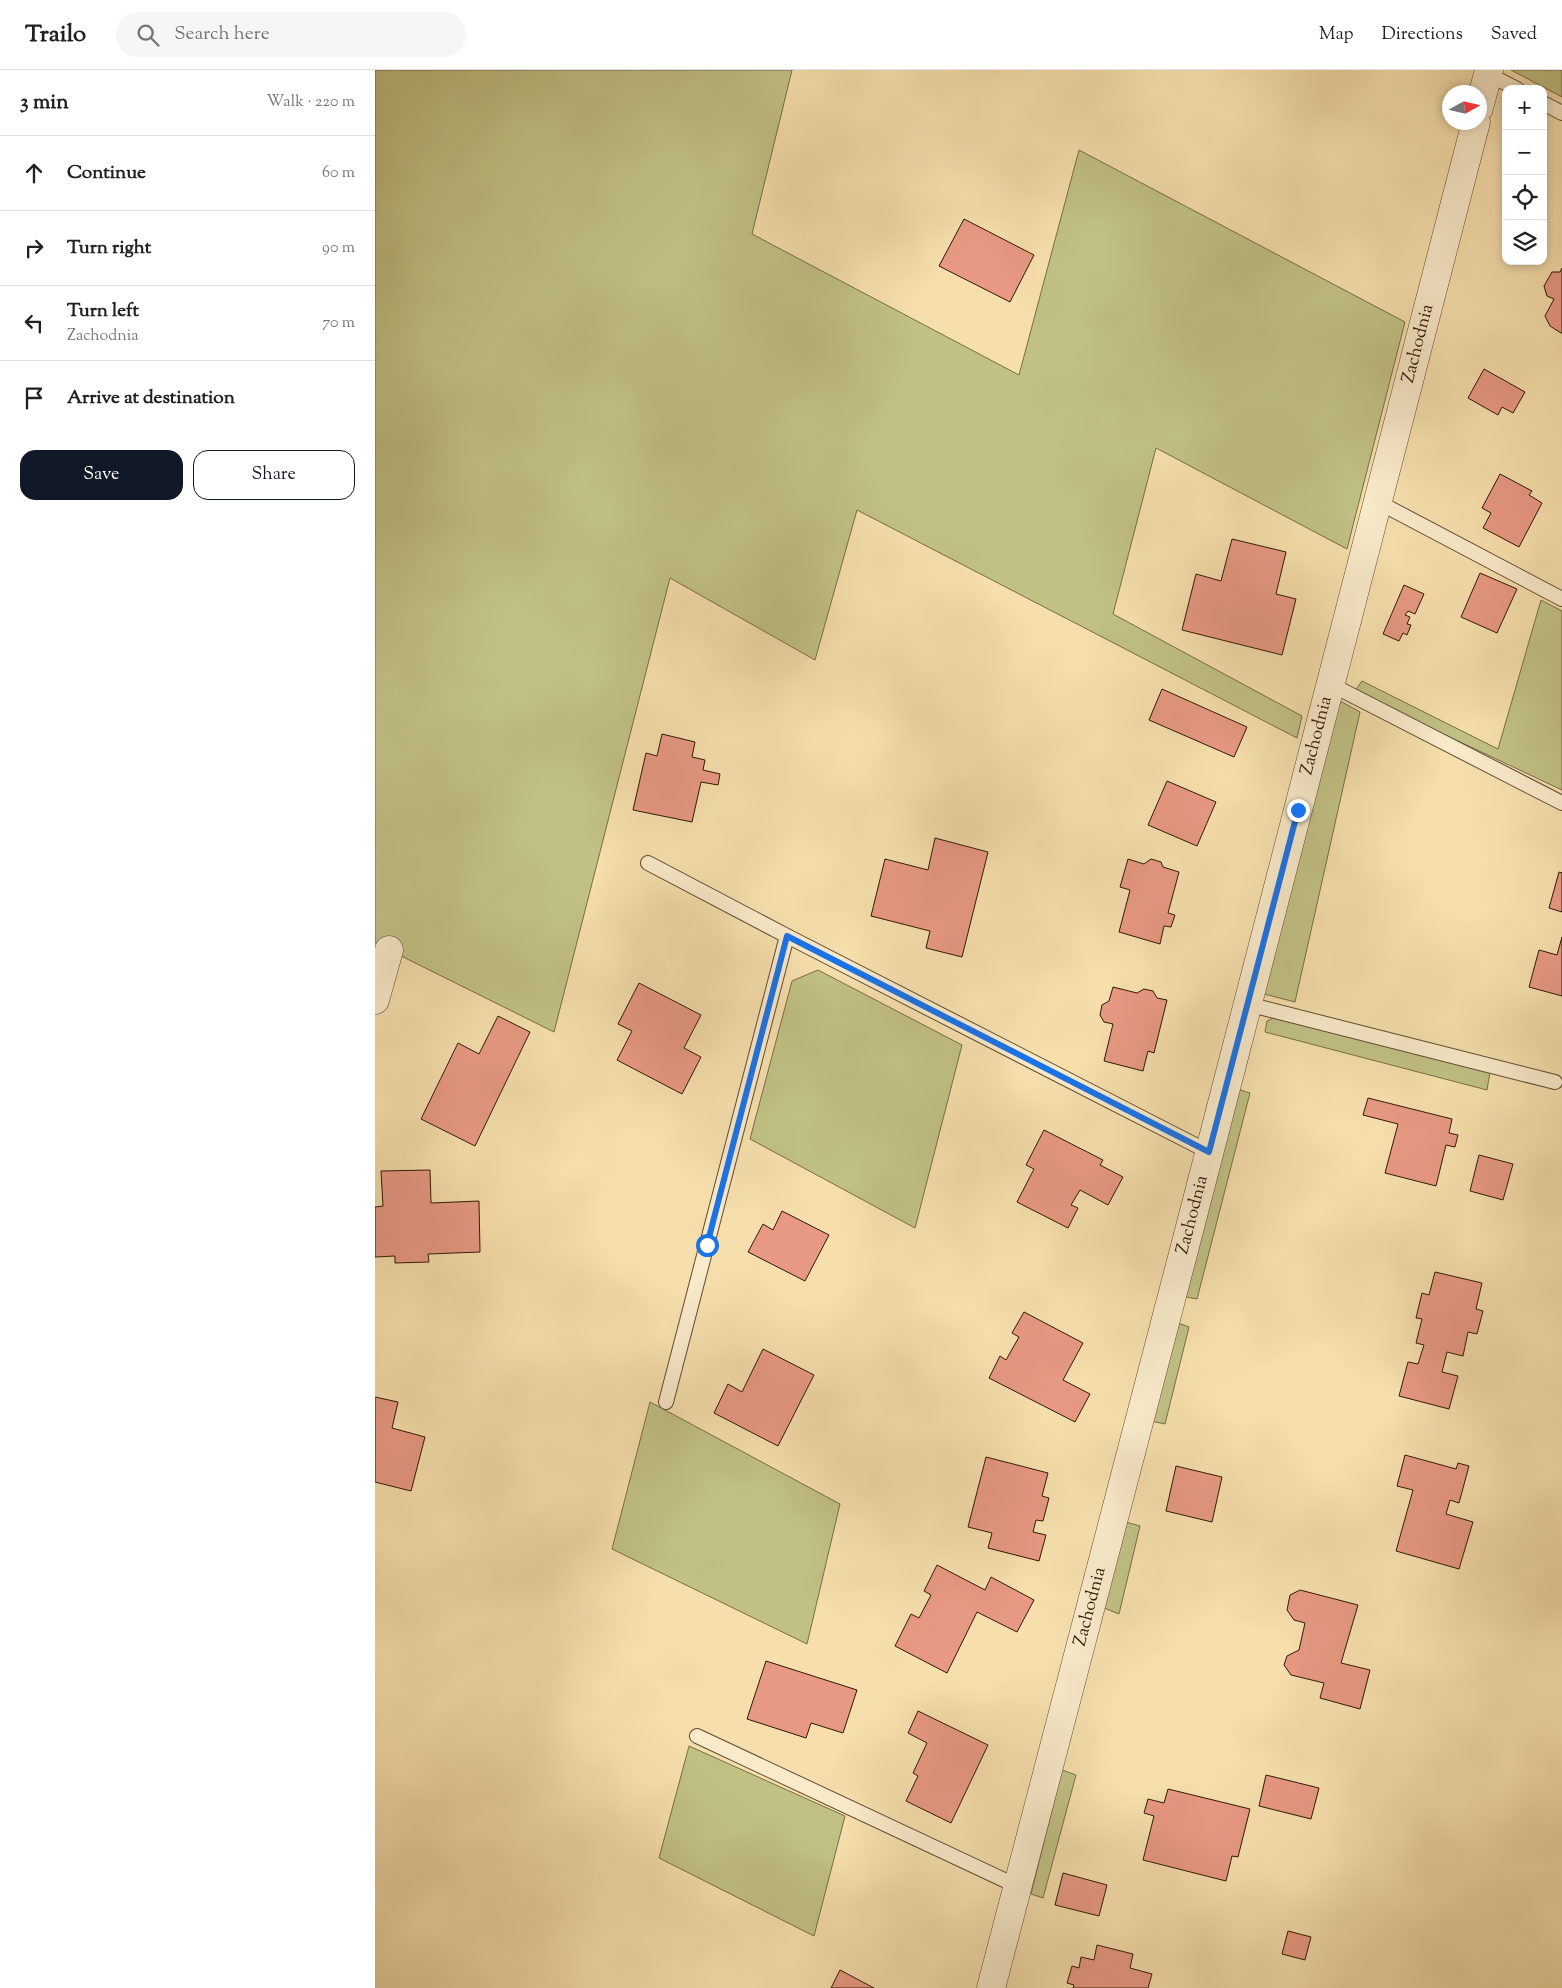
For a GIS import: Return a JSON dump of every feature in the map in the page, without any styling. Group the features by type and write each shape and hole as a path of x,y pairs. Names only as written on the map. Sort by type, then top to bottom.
{"street":[{"path":"1485,85 1489,72"},
{"name":"Zachodnia","path":"991,1988 1474,130"},
{"path":"375,1000 389,950"}],"lane":[{"path":"1489,72 1510,85"},
{"path":"1547,105 1562,113"},
{"path":"1378,502 1562,599"},
{"path":"1330,684 1562,803"},
{"path":"647,863 1209,1152"},
{"path":"666,1402 787,936"},
{"path":"1247,1004 1555,1082"},
{"path":"697,1736 1017,1886"}],"green space":[{"path":"375,70 792,70 752,234 1019,375 1079,150 1405,322 1347,549 1156,448 1113,614 1302,716 1297,738 857,510 815,660 670,578 554,1032 375,943"},
{"path":"1511,70 1562,70 1562,97 1547,89 1547,85 1539,85"},
{"path":"1541,600 1562,611 1562,790 1354,692 1362,681 1498,749"},
{"path":"1340,701 1360,712 1295,1002 1264,994"},
{"path":"818,970 962,1045 915,1228 750,1139 792,981"},
{"path":"1275,1017 1490,1072 1487,1090 1265,1032 1267,1021"},
{"path":"1237,1089 1250,1093 1197,1299 1186,1297"},
{"path":"1178,1323 1189,1327 1165,1424 1151,1421"},
{"path":"650,1402 840,1504 807,1644 612,1549"},
{"path":"1126,1522 1140,1526 1119,1614 1104,1608"},
{"path":"689,1746 845,1816 814,1936 659,1858"},
{"path":"1062,1770 1076,1775 1043,1898 1031,1894"}],"building":[{"path":"964,219 1034,255 1010,302 939,266"},
{"path":"1562,268 1561,333 1550,326 1545,316 1554,299 1547,296 1544,286 1552,272 1560,272"},
{"path":"1484,369 1525,392 1513,413 1502,407 1498,415 1468,398"},
{"path":"1500,474 1532,491 1529,495 1542,503 1519,547 1483,528 1491,513 1482,508"},
{"path":"1232,539 1286,552 1276,594 1296,599 1282,655 1182,630 1196,574 1221,581"},
{"path":"1480,573 1517,589 1497,633 1461,617"},
{"path":"1404,585 1424,594 1415,614 1408,611 1405,615 1410,617 1407,624 1411,625 1407,635 1403,633 1399,641 1383,634"},
{"path":"1162,689 1247,727 1234,757 1149,720"},
{"path":"662,734 695,742 692,757 705,760 703,770 720,774 718,785 701,782 692,822 633,810 646,753 657,756"},
{"path":"1167,781 1216,802 1197,846 1148,825"},
{"path":"935,838 988,852 962,957 926,948 930,931 871,916 885,859 928,870"},
{"path":"1128,859 1144,864 1151,859 1161,862 1163,867 1179,872 1168,913 1175,915 1171,927 1164,926 1160,944 1119,932 1130,890 1120,887"},
{"path":"1559,872 1562,873 1562,912 1549,908"},
{"path":"1562,937 1562,996 1529,987 1539,950 1557,955"},
{"path":"639,983 701,1015 684,1048 701,1057 682,1094 617,1060 632,1031 618,1024"},
{"path":"1113,987 1137,993 1144,989 1153,991 1157,998 1167,1000 1154,1053 1148,1051 1143,1071 1104,1061 1113,1024 1104,1022 1100,1015 1102,1005 1109,1001"},
{"path":"498,1016 530,1032 475,1146 421,1119 458,1043 479,1054"},
{"path":"1368,1098 1452,1119 1449,1133 1458,1135 1455,1147 1446,1145 1436,1186 1385,1173 1398,1124 1363,1115"},
{"path":"1044,1130 1103,1160 1100,1165 1123,1177 1108,1205 1080,1190 1071,1205 1078,1208 1068,1228 1017,1202 1034,1169 1026,1165"},
{"path":"1479,1155 1513,1164 1503,1200 1470,1191"},
{"path":"430,1170 431,1203 479,1201 480,1252 428,1254 429,1262 395,1263 395,1256 375,1257 375,1207 383,1206 381,1171"},
{"path":"782,1211 829,1235 805,1281 748,1252 763,1224 773,1230"},
{"path":"1435,1272 1482,1283 1476,1309 1483,1311 1477,1334 1468,1332 1463,1356 1447,1352 1442,1372 1458,1376 1449,1409 1399,1396 1408,1362 1418,1364 1424,1345 1416,1343 1422,1319 1416,1318 1422,1293 1429,1295"},
{"path":"1024,1312 1083,1343 1063,1380 1090,1394 1075,1422 989,1378 1000,1356 1006,1360 1019,1337 1012,1333"},
{"path":"763,1349 814,1375 778,1446 714,1413 728,1384 742,1392"},
{"path":"375,1397 398,1402 392,1428 425,1437 411,1491 375,1482"},
{"path":"1405,1455 1456,1469 1458,1463 1469,1466 1459,1503 1450,1500 1446,1514 1473,1522 1459,1569 1396,1551 1413,1490 1397,1486"},
{"path":"986,1457 1048,1473 1042,1496 1049,1498 1043,1521 1036,1520 1033,1532 1046,1535 1039,1561 988,1548 992,1533 968,1527"},
{"path":"1176,1466 1222,1477 1212,1522 1166,1511"},
{"path":"937,1565 985,1590 991,1577 1034,1600 1017,1632 977,1612 947,1673 895,1646 911,1614 919,1618 931,1595 924,1591"},
{"path":"1300,1590 1358,1605 1341,1663 1370,1670 1360,1709 1320,1698 1324,1683 1291,1675 1284,1665 1287,1656 1299,1650 1305,1623 1294,1620 1287,1610 1290,1595"},
{"path":"766,1661 857,1690 843,1733 811,1723 806,1738 747,1719"},
{"path":"918,1711 988,1745 951,1823 906,1801 918,1776 913,1773 927,1743 908,1733"},
{"path":"1266,1775 1319,1788 1311,1819 1259,1806"},
{"path":"1168,1789 1250,1809 1238,1857 1232,1856 1226,1881 1143,1860 1154,1816 1144,1813 1148,1799 1164,1803"},
{"path":"1063,1873 1107,1885 1099,1916 1055,1905"},
{"path":"1288,1931 1311,1937 1305,1960 1282,1954"},
{"path":"1097,1945 1133,1954 1130,1968 1152,1974 1148,1988 1073,1988 1074,1985 1067,1983 1072,1966 1079,1968 1081,1957 1094,1960"},
{"path":"840,1970 874,1988 831,1988"}],"route":[{"path":"707,1245 787,936 1209,1152 1298,810"}]}
